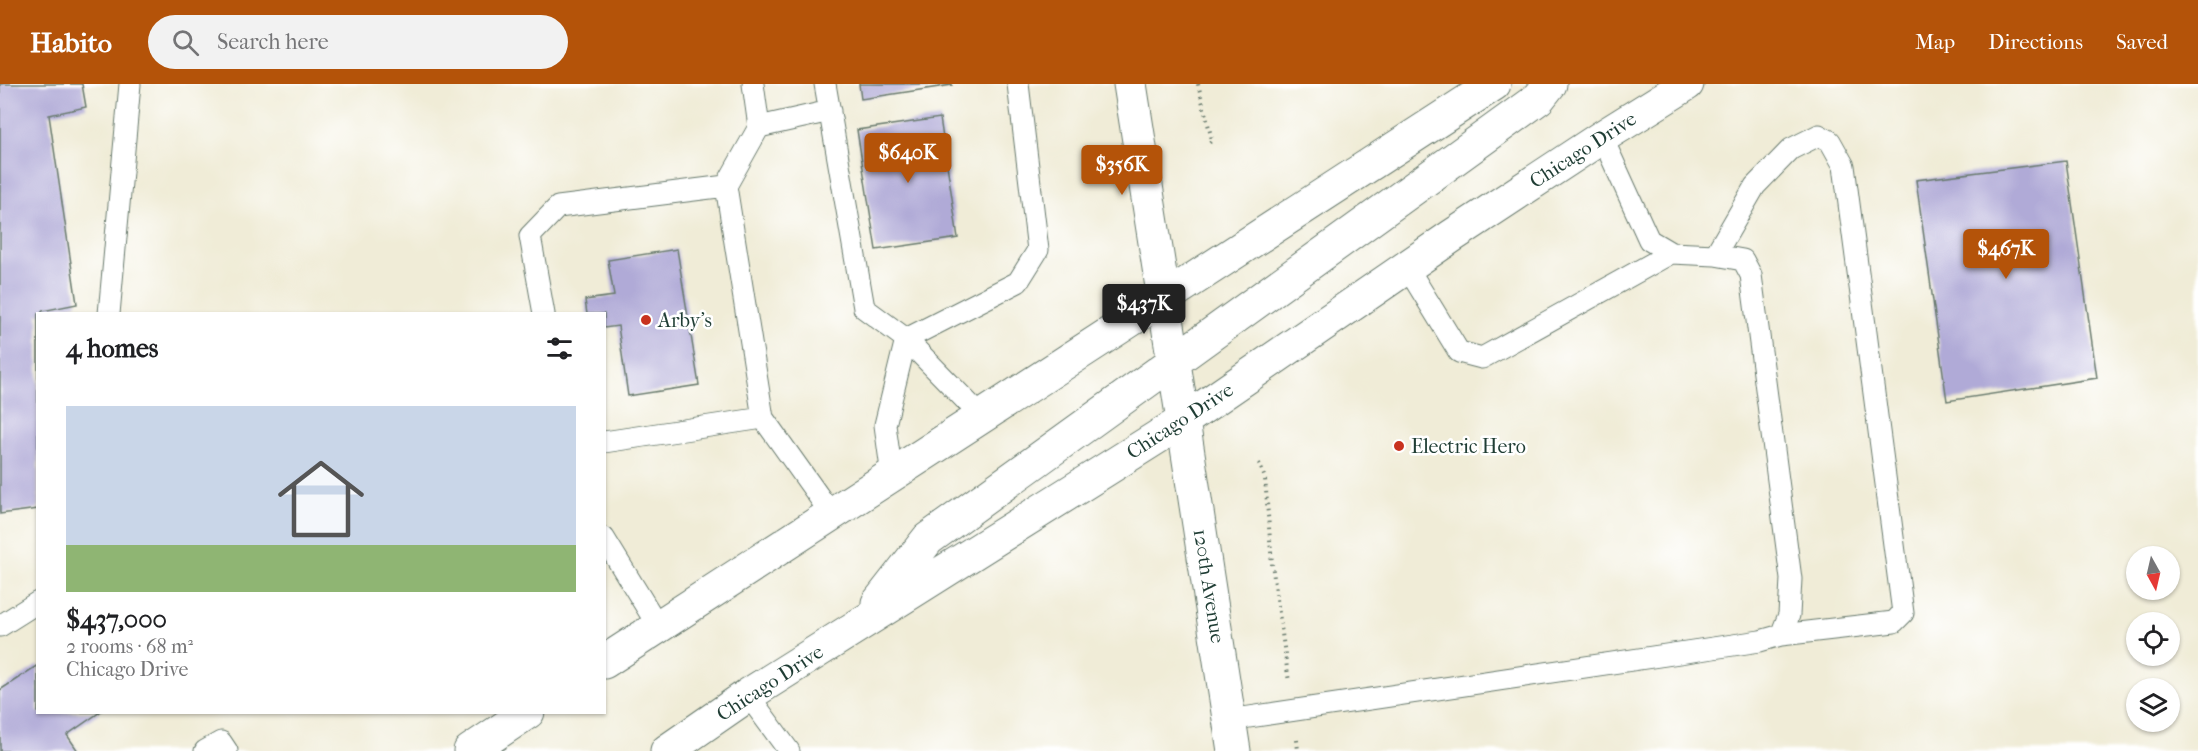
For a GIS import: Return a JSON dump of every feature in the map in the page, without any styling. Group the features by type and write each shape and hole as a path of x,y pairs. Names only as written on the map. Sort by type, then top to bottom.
{"main road":[{"name":"120th Avenue","path":"1130,84 1232,735"},
{"path":"606,661 1494,84"},
{"path":"862,624 928,539 1539,98 1550,84"},
{"name":"Chicago Drive","path":"667,751 748,695 1183,421 1407,267 1602,137 1687,84"},
{"path":"470,751 525,714"}],"lane":[{"path":"109,312 130,84"},
{"path":"753,84 759,127 726,186 763,418 832,515"},
{"path":"825,84 864,308 906,339 982,417"},
{"path":"892,476 885,425 906,339 1018,282 1038,250 1018,84"},
{"path":"759,127 830,111"},
{"path":"1232,735 1293,709 1748,643 1782,634 1894,622 1903,613 1844,166 1830,141 1818,135 1791,148 1755,186 1715,255"},
{"path":"1602,137 1649,240 1671,254"},
{"path":"544,312 530,236 558,207 726,186"},
{"path":"1407,267 1459,352 1482,358 1671,254 1715,255 1743,260 1751,275 1791,579 1789,615 1782,634"},
{"path":"608,436 763,418"},
{"path":"606,541 658,626"},
{"path":"0,626 36,603"},
{"path":"748,695 789,751"},
{"path":"205,751 221,742 227,751"}],"path":[{"path":"1198,84 1212,140 1208,145"},
{"path":"1259,463 1264,478 1272,564 1298,751"}],"building":[{"path":"0,84 82,84 86,107 49,115 77,304 36,312 36,509 0,514"},
{"path":"859,84 952,84 952,85 861,99"},
{"path":"940,118 958,238 876,250 857,130"},
{"path":"2066,161 2097,378 1947,401 1916,180"},
{"name":"Arby's","path":"677,249 699,385 628,396 618,326 606,328 606,312 587,312 585,300 614,296 608,260"},
{"path":"36,666 36,714 97,714 67,735 78,751 0,751 0,690"}],"place":[{"name":"Arby's","path":"646,320"},
{"name":"Electric Hero","path":"1399,446"}]}
